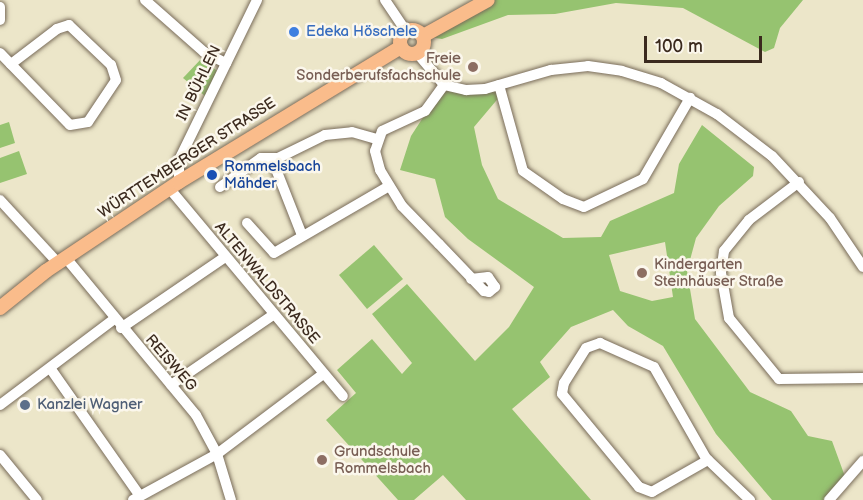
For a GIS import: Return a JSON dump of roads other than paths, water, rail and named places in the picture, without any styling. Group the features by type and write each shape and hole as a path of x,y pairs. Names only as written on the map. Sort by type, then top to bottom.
{"main road":[{"path":"423,36 488,0"},
{"path":"414,30 423,36 423,48 417,53 410,54 401,47 400,40 406,31 414,30"},
{"name":"WÜRTTEMBERGER STRASSE","path":"0,308 62,260 174,185 401,47"}],"street":[{"path":"145,0 204,52 226,63"},
{"name":"IN BÜHLEN","path":"174,185 179,160 257,0"},
{"path":"385,0 406,31"},
{"path":"0,7 0,20"},
{"path":"0,52 11,64 62,119 75,126 91,119 116,80 111,65 69,25 57,29 11,64"},
{"path":"417,53 444,85 472,90 551,70 596,67 644,77 690,98 752,139 799,182 841,232 863,267"},
{"path":"444,85 425,111 386,129 376,139 376,157 389,186 402,206 471,279"},
{"path":"499,85 523,171 563,199 584,207 643,180 690,98"},
{"path":"220,187 261,158 272,159 337,132 357,133 376,139"},
{"path":"272,159 303,235"},
{"path":"799,182 749,220 724,251 721,273 729,318 779,380 863,378"},
{"name":"ALTENWALDSTRASSE","path":"174,185 225,257 343,396"},
{"path":"247,223 274,253 389,186"},
{"name":"REISWEG","path":"0,201 62,260 196,415 217,454 231,500"},
{"path":"121,328 225,257"},
{"path":"171,386 273,315"},
{"path":"0,405 114,319"},
{"path":"708,460 652,492 643,490 562,394 574,366 594,343 644,361 660,375 708,460 750,500"},
{"path":"50,368 135,499 217,454 323,374"},
{"path":"0,455 37,500"},
{"path":"829,500 863,461"}],"place":[{"name":"Edeka Höschele","path":"294,32"},
{"name":"Freie Sonderberufsfachschule","path":"473,67"},
{"name":"Rommelsbach Mähder","path":"212,175"},
{"name":"Kindergarten Steinhäuser Straße","path":"642,273"},
{"name":"Kanzlei Wagner","path":"25,405"},
{"name":"Grundschule Rommelsbach","path":"322,460"}]}
